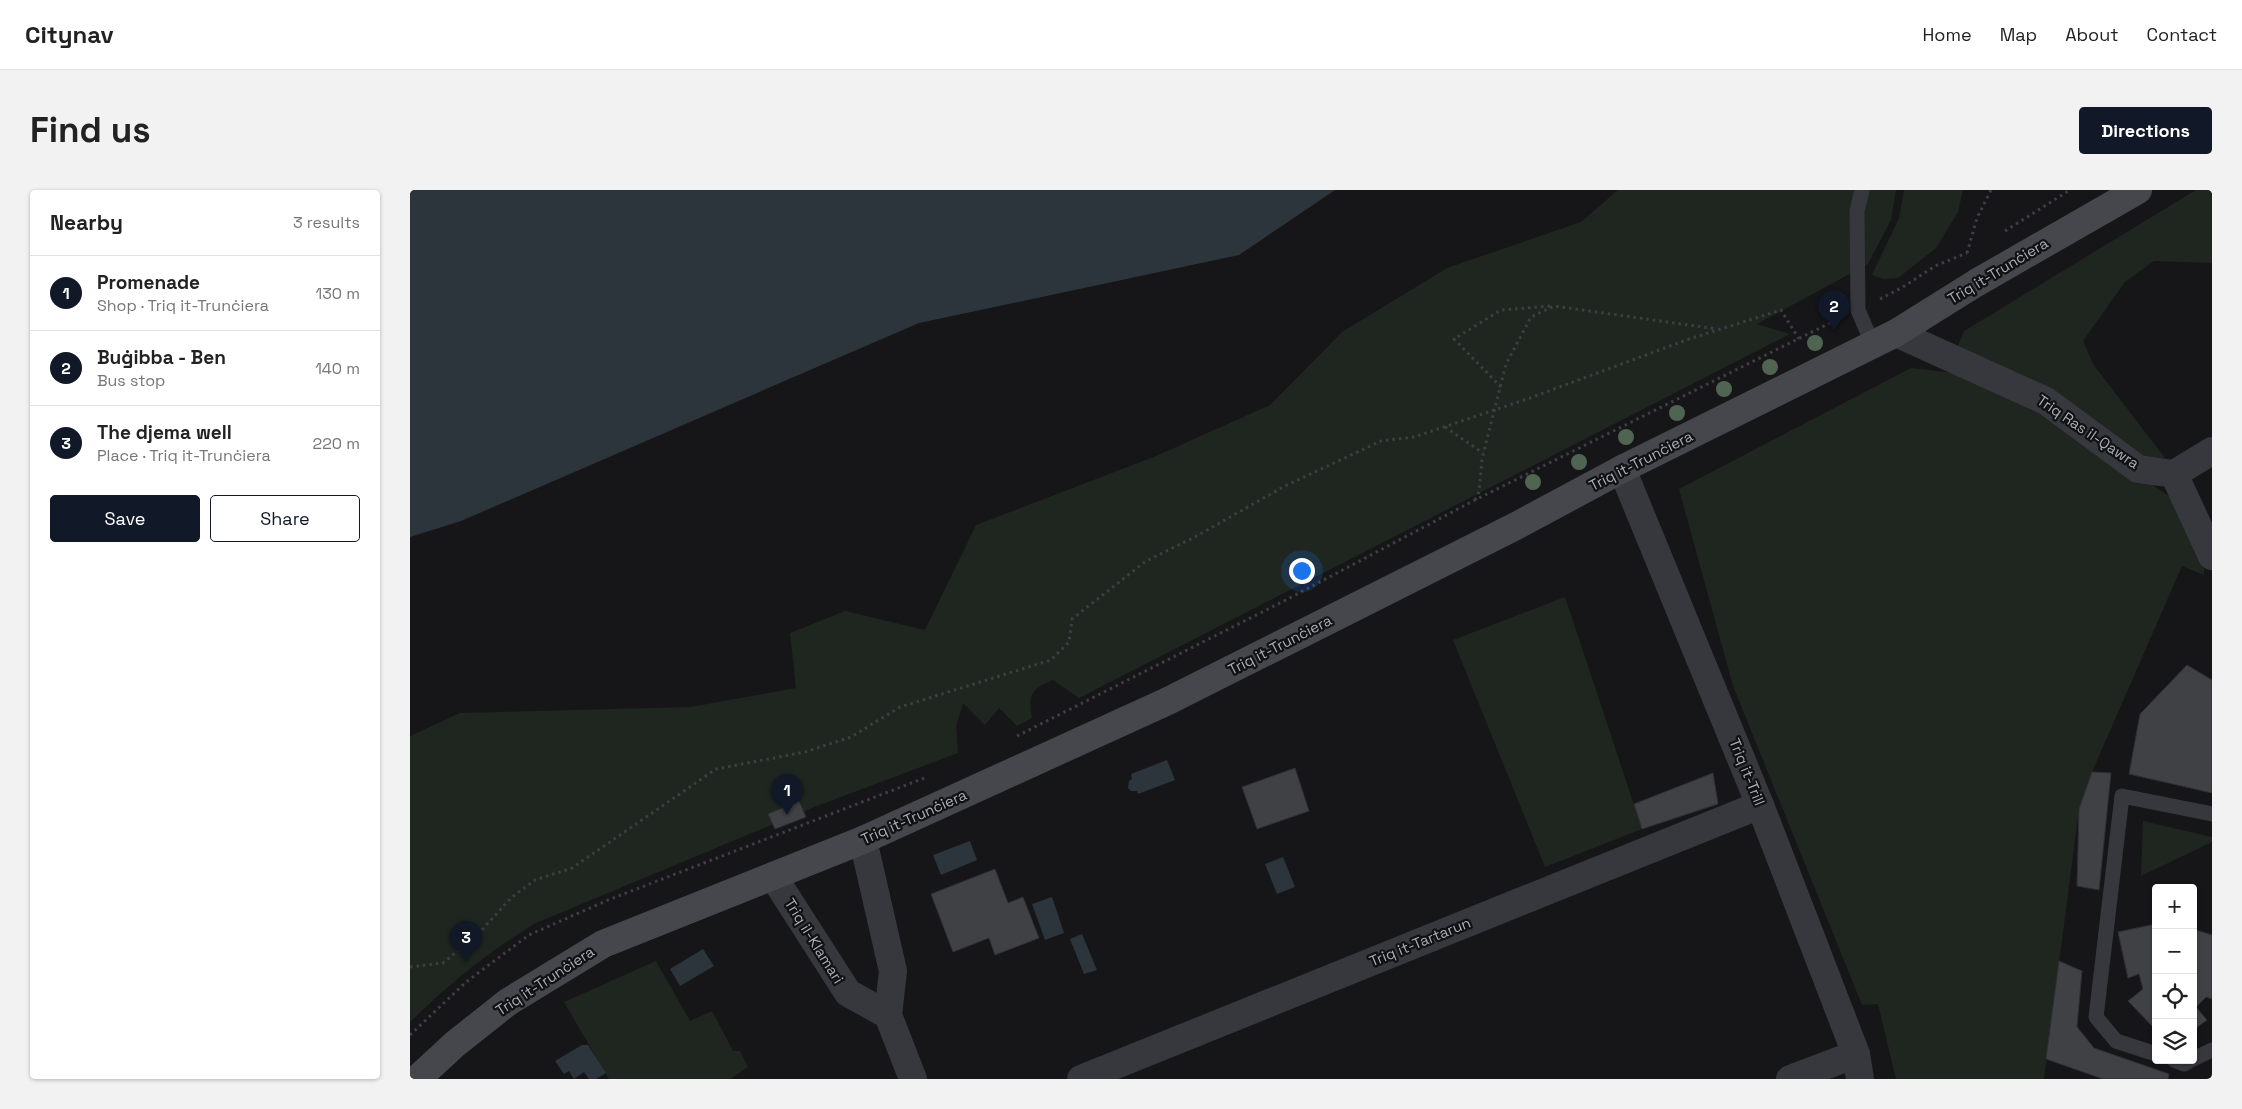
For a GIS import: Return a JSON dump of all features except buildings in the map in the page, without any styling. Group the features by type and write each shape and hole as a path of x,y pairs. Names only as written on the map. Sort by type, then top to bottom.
{"street":[{"name":"Triq it-Trunċiera","path":"417,1079 455,1044 508,1002 603,944 863,840 1168,701 1516,526 1622,469 1884,339 1976,283 2138,190"},
{"name":"Triq Ras il-Qawra","path":"1884,339 2046,401 2138,469 2174,474"},
{"path":"2212,451 2174,474 2212,556"},
{"name":"Triq it-Trill","path":"1622,469 1760,805 1858,1066"},
{"name":"Triq it-Tartarun","path":"1081,1079 1760,805"},
{"path":"863,840 893,972 888,1015 913,1079"},
{"name":"Triq il-Klamari","path":"773,876 848,993 888,1015"},
{"path":"433,1079 455,1044"},
{"path":"1790,1079 1858,1066"}],"lane":[{"path":"1862,190 1856,211 1858,310 1884,339"},
{"path":"2152,1053 2116,1041 2096,1017 2122,796 2212,814"},
{"path":"2197,1058 2212,1050"}],"path":[{"path":"1967,253 1977,218 1991,190"},
{"path":"1997,236 2070,190"},
{"path":"1014,738 1284,601 1475,500 1903,287 1934,266 1975,249"},
{"path":"1501,388 1454,339 1502,310 1554,306 1720,329"},
{"path":"1475,500 1479,492 1484,453 1506,364 1531,317 1554,306"},
{"path":"410,967 444,963 479,932 512,897 535,880 572,868 716,769 805,752 851,737 900,707 1051,660 1069,642 1072,619 1146,561 1193,538 1284,486 1381,441 1414,437 1496,410 1720,329 1780,310 1799,339"},
{"path":"1444,427 1484,453"},
{"path":"410,1035 466,982 529,935 608,900 928,777"}],"shaded area":[{"path":"410,190 1335,190 1239,255 919,323 461,521 410,537"},
{"path":"1618,190 1896,190 1891,220 1868,264 1757,324 1790,334 1079,698 1053,680 1046,683 1036,690 1031,698 1032,718 1017,726 999,708 985,725 963,703 956,726 958,753 817,806 536,923 470,969 410,1022 410,736 460,713 691,707 796,688 790,633 845,611 925,630 976,525 1156,456 1270,405 1342,332 1447,268 1581,222"},
{"path":"1904,190 1963,190 1958,212 1936,248 1898,278 1883,279 1872,275 1899,218"},
{"path":"2196,190 2212,190 2212,263 2154,261 2125,282 2083,341 2093,364 2165,458 2147,459 2018,373 1957,348 1964,331"},
{"path":"1911,368 1963,374 2024,398 2172,498 2205,548 2204,575 2182,566 2092,772 2079,809 2044,1079 1896,1079 1878,1004 1862,1005 1733,686 1679,489"},
{"path":"1565,597 1642,829 1545,867 1453,640"},
{"path":"1167,760 1175,780 1138,794 1137,791 1131,791 1128,788 1129,781 1132,779 1131,774"},
{"path":"2143,821 2212,837 2212,842 2141,876"},
{"path":"970,841 977,860 941,875 933,855"},
{"path":"1283,857 1295,887 1277,894 1265,864"},
{"path":"1052,897 1064,933 1045,940 1032,904"},
{"path":"1082,934 1097,970 1084,974 1070,939"},
{"path":"703,949 714,966 680,986 670,969"},
{"path":"656,961 690,1021 712,1011 733,1051 740,1051 748,1067 730,1079 609,1079 564,1002"},
{"path":"582,1045 588,1045 606,1073 596,1079 589,1079 584,1072 574,1079 569,1071 564,1074 555,1061"}],"place":[{"name":"Buġibba - Ben","path":"1834,331"},
{"name":"Promenade","path":"787,815"},
{"name":"The djema well","path":"466,962"}]}
